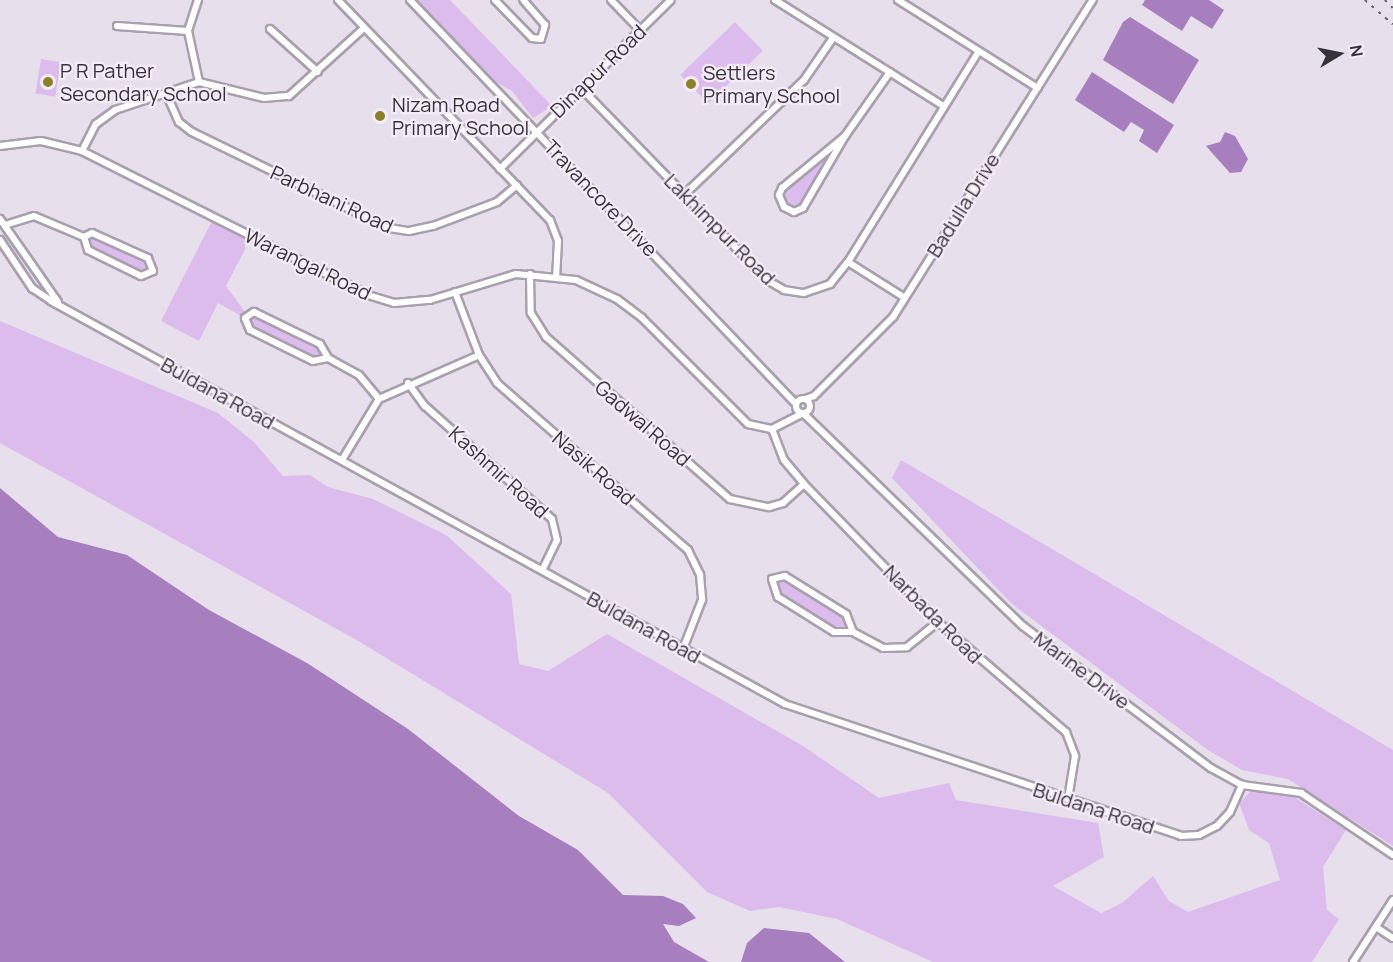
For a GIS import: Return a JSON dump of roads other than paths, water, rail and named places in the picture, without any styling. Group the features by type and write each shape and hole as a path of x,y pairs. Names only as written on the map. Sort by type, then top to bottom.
{"street":[{"path":"198,0 188,31 199,82"},
{"path":"338,0 517,185 556,230 556,275"},
{"name":"Travancore Drive","path":"410,0 799,402"},
{"path":"495,0 532,38 541,39 545,25 523,0"},
{"path":"611,0 640,30"},
{"name":"Dinapur Road","path":"500,169 671,0"},
{"path":"776,0 943,106"},
{"path":"898,0 1038,88"},
{"name":"Badulla Drive","path":"806,410 814,396 882,331 1093,0"},
{"path":"117,26 188,31"},
{"path":"82,152 106,116 199,82 282,98 318,72 364,27"},
{"path":"270,29 318,72"},
{"path":"685,194 804,80 833,38"},
{"name":"Lakhimpur Road","path":"581,88 767,280 784,290 815,292 830,284 848,262 979,51"},
{"path":"845,136 783,188 779,195 784,207 794,212 803,208 845,136 890,72"},
{"name":"Parbhani Road","path":"166,93 179,122 192,132 389,228 409,231 433,226 497,202 517,185"},
{"name":"Warangal Road","path":"0,146 41,141 82,152 368,296 405,303 503,276 530,274 556,275 590,285 627,306 741,419 755,428 772,429"},
{"path":"5,225 34,216 84,237 99,234 148,258 153,271 141,276 88,250 84,237"},
{"name":"Buldana Road","path":"0,219 62,306"},
{"name":"Buldana Road","path":"0,240 32,288 62,306 683,649 814,716 1189,836 1217,826 1230,812 1242,785"},
{"path":"848,262 905,298"},
{"name":"Gadwal Road","path":"530,274 531,313 546,337 730,499 769,507 783,503 804,484"},
{"name":"Nasik Road","path":"455,291 478,355 504,389 688,550 700,574 702,600 683,649"},
{"path":"328,358 324,347 300,334 254,312 245,318 250,330 269,340 313,361 328,358 359,375 379,399"},
{"path":"342,460 379,399 408,383 478,355"},
{"name":"Kashmir Road","path":"408,383 425,406 552,519 557,540 542,571"},
{"name":"Badulla Drive","path":"799,402 814,396"},
{"path":"788,419 799,402"},
{"path":"799,402 806,410"},
{"path":"799,402 806,410"},
{"path":"772,429 806,410"},
{"name":"Marine Drive","path":"806,410 1023,626 1211,768 1242,785 1300,793 1393,855"},
{"name":"Narbada Road","path":"772,429 784,460 804,484 938,622 1066,732 1075,756 1068,799"},
{"path":"853,632 846,614 785,576 772,579 772,591 778,597 834,632 853,632 883,648 900,648 914,643 938,622"},
{"path":"1353,962 1393,900"},
{"path":"1376,927 1393,938"}],"railway":[{"path":"1365,0 1393,24"},
{"path":"1385,0 1393,8"}],"place":[{"name":"P R Pather Secondary School","path":"48,82"},
{"name":"Settlers Primary School","path":"691,84"},
{"name":"Nizam Road Primary School","path":"380,116"}]}
